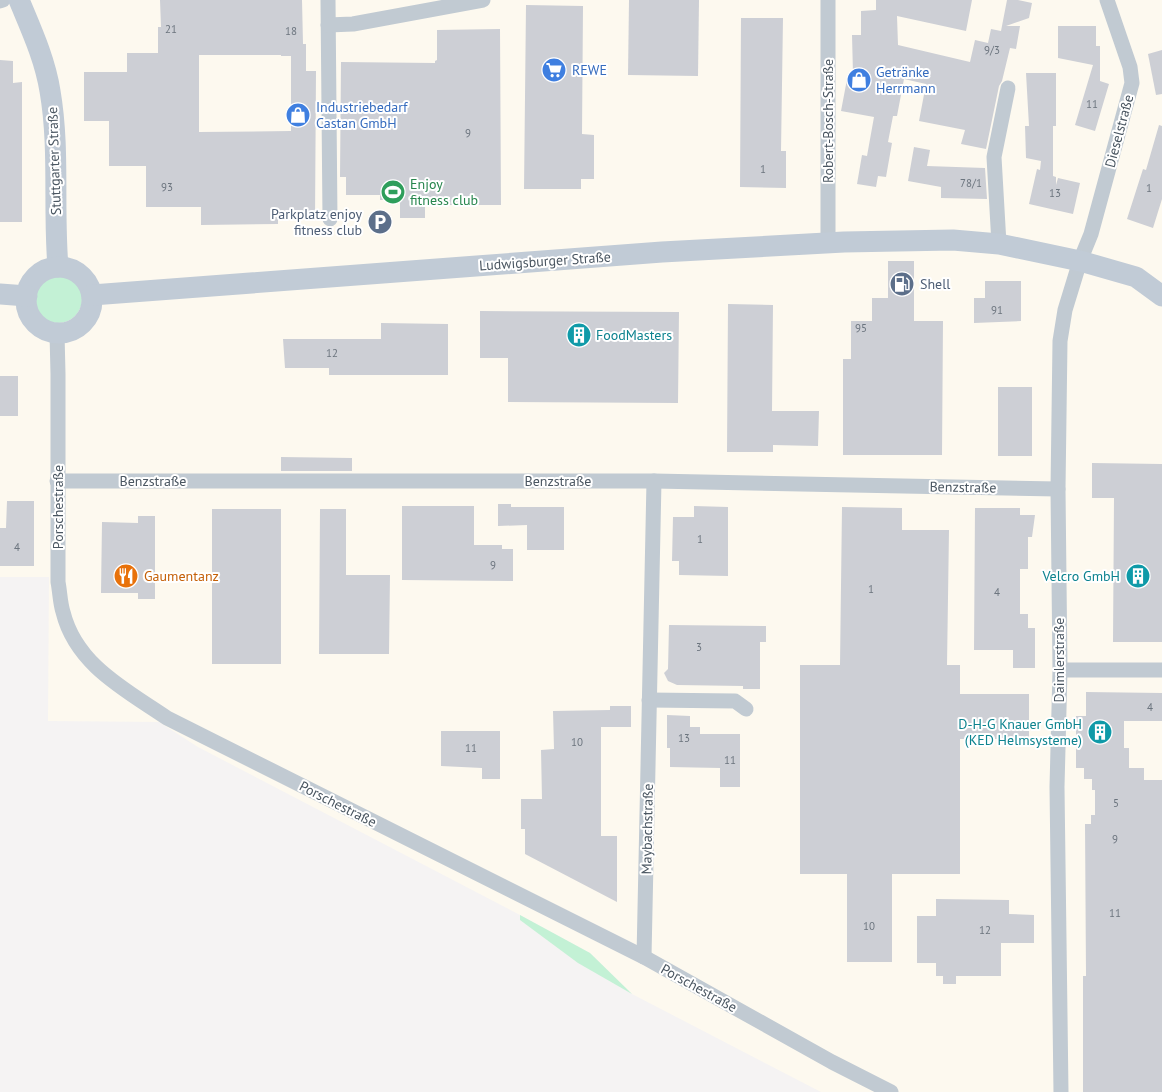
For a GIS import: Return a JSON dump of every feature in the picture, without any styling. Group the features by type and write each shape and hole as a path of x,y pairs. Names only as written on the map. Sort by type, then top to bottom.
{"main road":[{"name":"Stuttgarter Straße","path":"19,0 43,60 50,89 55,127 58,267"},
{"name":"Ludwigsburger Straße","path":"92,295 662,252 828,243 953,240 999,244 1080,261 1136,277 1162,296"},
{"path":"58,267 74,271 82,276 92,295 92,307 83,323 73,330 57,333 41,328 34,322 29,312 27,296 34,278 49,269 58,267"},
{"path":"0,294 27,296"}],"street":[{"path":"328,0 330,219"},
{"path":"328,25 353,24 483,0"},
{"name":"Robert-Bosch-Straße","path":"828,0 828,243"},
{"name":"Dieselstraße","path":"1080,261 1090,234 1132,83 1130,67 1108,0"},
{"path":"999,244 994,157 1008,88"},
{"name":"Daimlerstraße","path":"1061,1092 1057,796 1060,670 1058,489 1060,341 1065,310 1080,261"},
{"name":"Porschestraße","path":"57,333 58,582 63,613 73,640 109,680 167,718 644,957 832,1062 891,1092"},
{"name":"Benzstraße","path":"57,481 654,481 1058,489"},
{"name":"Maybachstraße","path":"644,957 654,481"},
{"path":"1060,670 1162,670"},
{"path":"649,700 735,700 746,709"}],"shaded area":[{"path":"0,0 1162,0 1162,1092 821,1092 632,994 590,953 198,747 159,722 48,721 49,577 0,577"}],"green space":[{"path":"53,275 63,275 75,282 82,294 82,304 75,316 63,323 53,323 45,319 38,312 34,304 34,294 38,286 45,279"},
{"path":"520,915 590,953 632,994 578,963 520,920"}],"building":[{"path":"160,0 302,0 303,44 306,44 306,71 316,71 315,219 278,219 278,224 201,225 201,207 146,207 146,166 109,166 109,121 84,121 84,72 127,72 127,53 158,53 158,27 161,27","holes":["199,55 291,56 291,131 199,132"]},
{"path":"629,0 699,0 698,76 628,75"},
{"path":"876,0 972,0 966,31 897,16 898,45 970,62 975,40 988,43 991,29 1001,31 1007,0 1032,3 1029,18 1006,26 1020,26 1016,49 1010,48 999,86 986,149 961,144 965,130 919,121 926,84 904,79 897,116 893,116 888,142 892,143 886,177 878,176 876,187 857,184 862,155 867,156 874,117 841,111 848,74 853,74 852,35 861,35 861,11 876,10"},
{"name":"REWE","path":"526,5 583,6 582,134 594,135 594,179 581,179 581,189 524,189"},
{"path":"741,18 783,18 781,151 786,151 786,188 740,187"},
{"path":"1058,26 1096,26 1096,46 1100,46 1100,81 1109,84 1095,131 1075,125 1093,65 1058,58"},
{"path":"500,29 501,205 425,205 425,218 400,218 400,200 380,200 380,195 346,195 346,177 340,177 341,62 435,63 437,60 437,30"},
{"path":"1162,50 1162,94 1156,95 1148,54"},
{"path":"0,60 13,61 13,83 22,82 22,222 0,222"},
{"path":"1026,73 1056,73 1056,126 1053,126 1053,176 1056,177 1056,185 1058,178 1080,183 1073,214 1029,204 1037,169 1040,170 1041,161 1026,158 1025,126 1029,126"},
{"path":"1159,125 1162,126 1162,199 1153,228 1127,219 1143,169 1146,170"},
{"path":"914,147 930,150 927,166 985,168 987,199 941,198 941,187 908,181"},
{"path":"888,261 914,261 914,321 943,321 942,455 843,455 843,359 851,359 851,321 872,321 872,298 888,298"},
{"path":"985,281 1021,281 1021,321 974,323 974,298 985,298"},
{"path":"728,304 773,305 772,411 819,411 818,446 773,445 773,452 727,452"},
{"name":"FoodMasters","path":"480,311 679,312 678,403 508,402 508,358 480,358"},
{"path":"381,323 448,324 448,375 329,375 329,368 285,368 283,339 381,339"},
{"path":"0,376 18,376 18,416 0,416"},
{"path":"998,387 1032,387 1032,456 998,456"},
{"path":"281,457 352,458 352,471 281,471"},
{"name":"Velcro GmbH","path":"1092,463 1162,464 1162,642 1113,642 1114,498 1092,498"},
{"path":"7,501 34,501 34,566 0,566 0,528 6,528"},
{"path":"498,504 511,504 511,507 564,507 564,550 527,550 527,525 498,526"},
{"path":"402,506 474,506 474,545 502,545 502,549 513,549 513,581 402,580"},
{"path":"694,506 728,507 728,576 679,575 679,561 672,561 673,517 694,517"},
{"path":"842,507 902,508 902,530 949,530 947,665 960,665 960,694 1029,694 1029,739 960,739 960,874 892,874 892,962 847,962 847,874 800,874 800,665 840,665"},
{"path":"975,508 1020,508 1020,515 1035,515 1032,537 1028,537 1028,569 1020,569 1020,614 1028,614 1028,628 1035,628 1035,668 1013,668 1013,650 974,650"},
{"path":"212,509 281,509 281,664 212,664"},
{"path":"320,509 346,509 346,575 390,575 389,654 319,654"},
{"path":"138,516 155,516 155,599 138,599 138,593 101,593 102,522 138,523"},
{"path":"669,625 766,626 766,642 760,642 760,689 743,689 743,686 677,685 668,681 664,673 668,669"},
{"path":"1086,692 1162,693 1162,721 1124,721 1124,748 1129,748 1129,768 1144,768 1144,780 1162,780 1162,1092 1083,1092 1083,976 1086,976 1085,824 1091,824 1091,815 1095,815 1095,790 1092,790 1092,779 1084,779 1084,768 1076,768 1076,716 1086,716"},
{"path":"610,706 631,706 631,727 601,727 601,836 617,836 617,902 525,854 525,829 521,829 521,799 542,799 541,750 554,749 553,711 610,710"},
{"path":"667,715 690,716 690,727 700,727 700,734 740,734 740,787 720,787 720,768 670,767 670,748 667,748"},
{"path":"441,731 500,731 500,779 482,779 482,768 441,766"},
{"path":"936,899 1009,900 1009,914 1034,915 1034,943 1001,943 1001,976 956,976 956,984 943,984 943,976 936,976 936,963 917,963 917,916 936,916"}],"place":[{"name":"REWE","path":"554,70"},
{"name":"Getränke Herrmann","path":"859,80"},
{"name":"Industriebedarf Castan GmbH","path":"298,115"},
{"name":"Enjoy fitness club","path":"393,192"},
{"name":"Parkplatz enjoy fitness club","path":"380,222"},
{"name":"Shell","path":"902,284"},
{"name":"FoodMasters","path":"579,335"},
{"name":"Gaumentanz","path":"126,576"},
{"name":"Velcro GmbH","path":"1138,576"},
{"name":"D-H-G Knauer GmbH (KED Helmsysteme)","path":"1100,732"}]}
